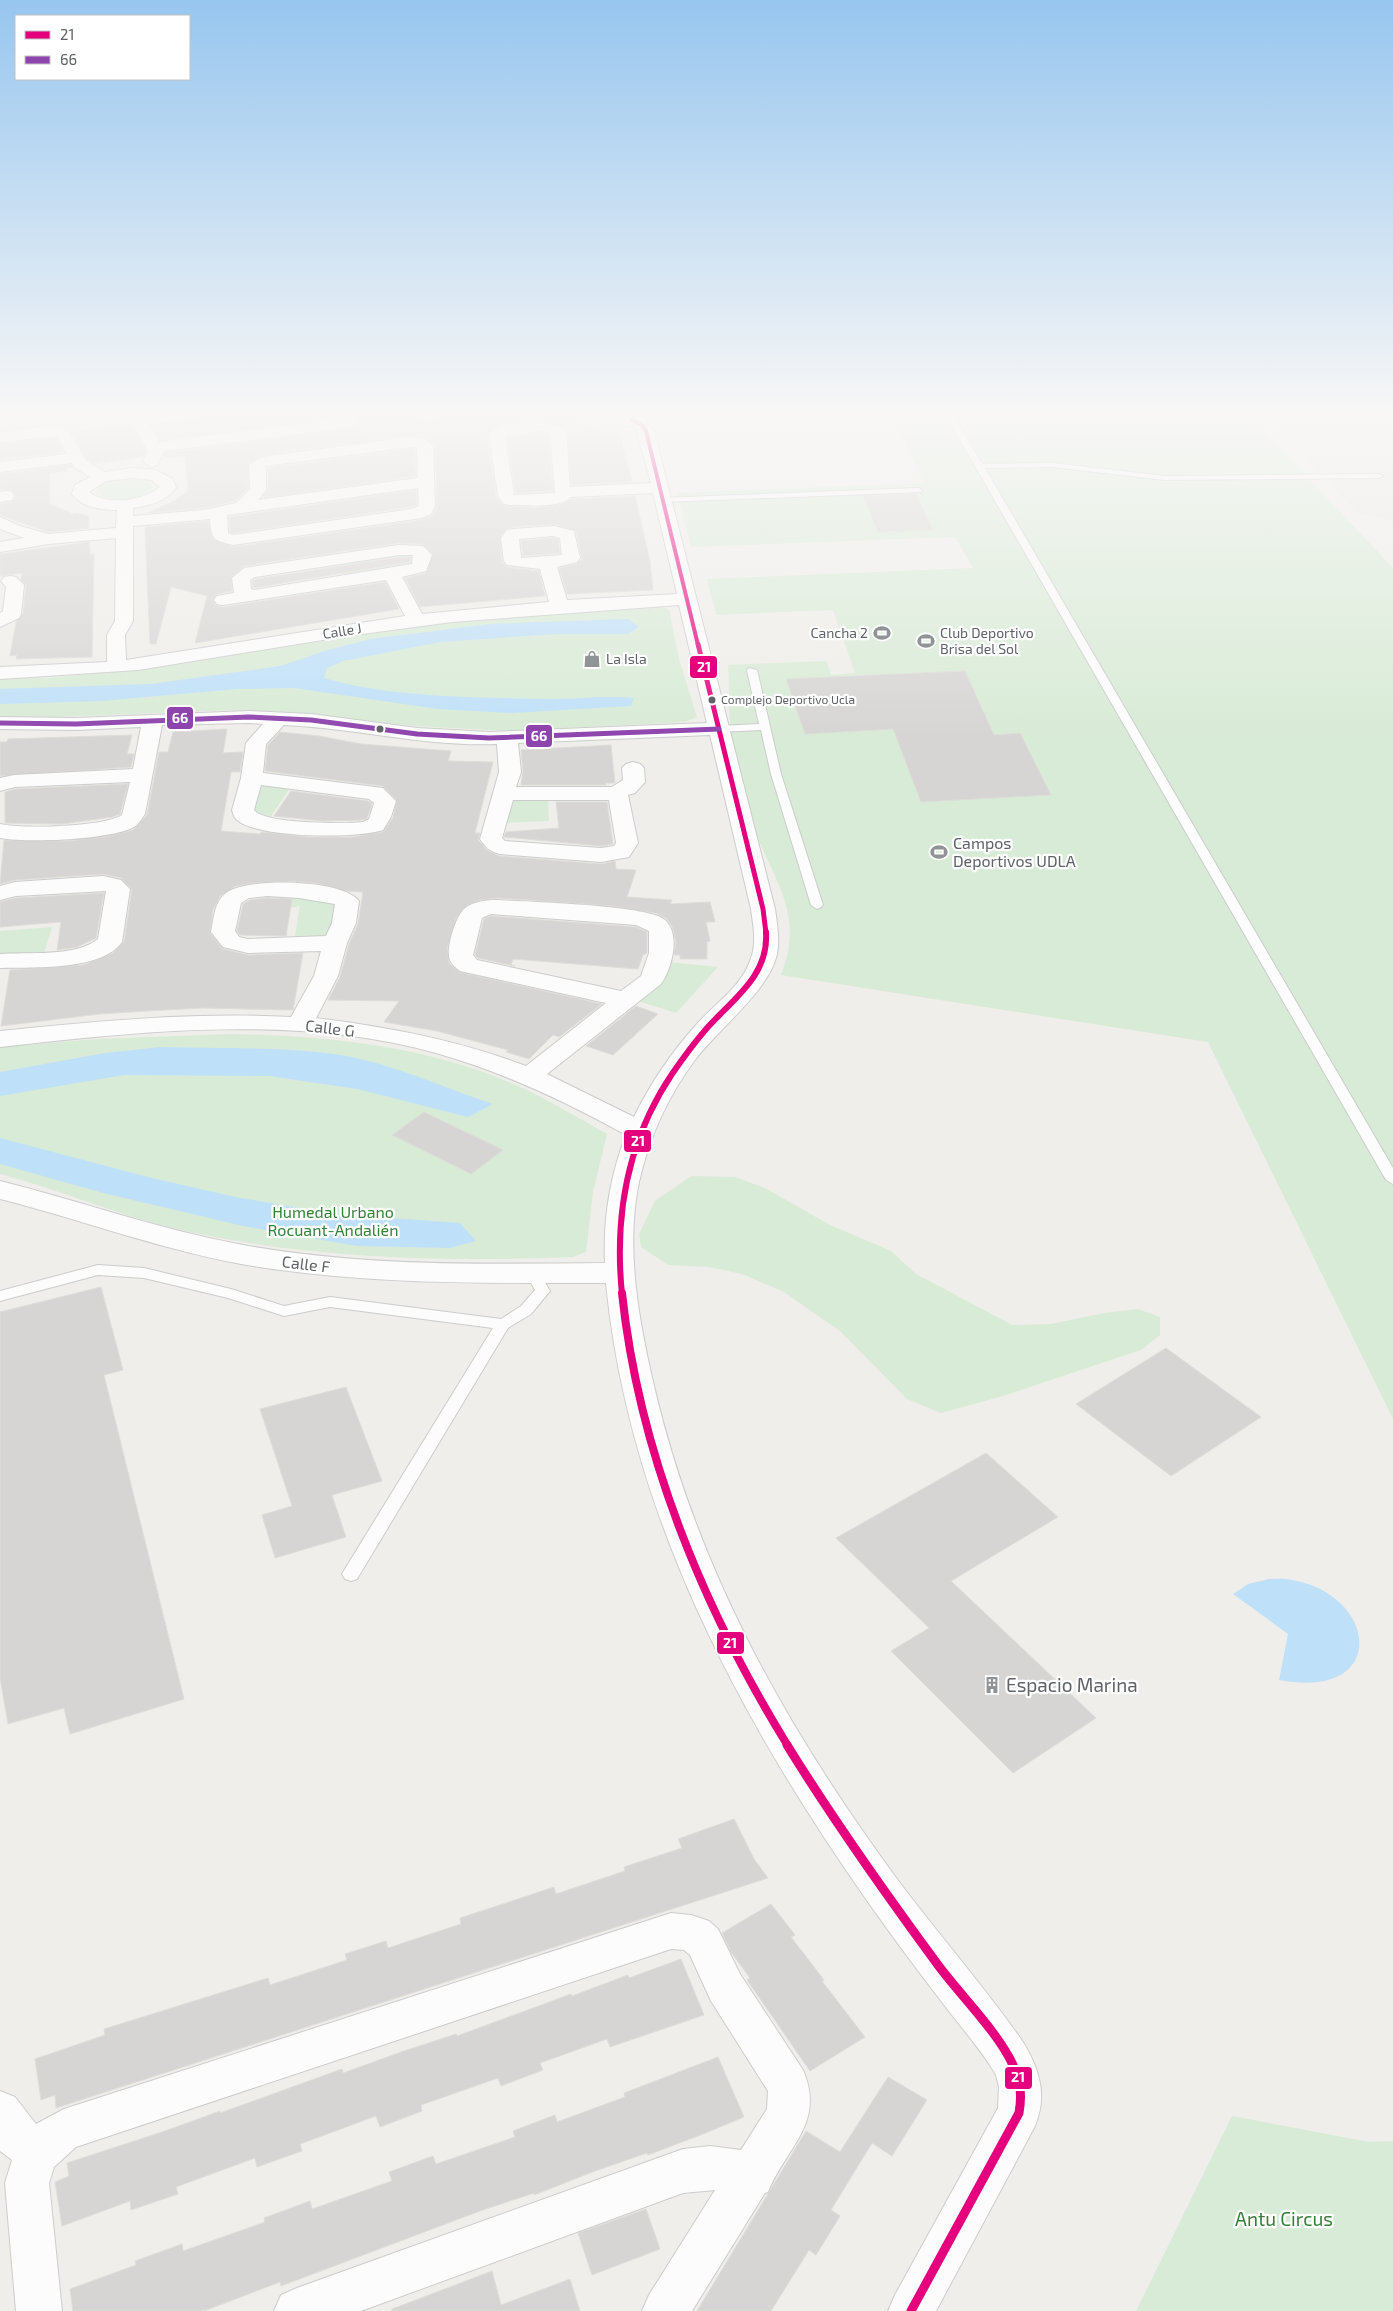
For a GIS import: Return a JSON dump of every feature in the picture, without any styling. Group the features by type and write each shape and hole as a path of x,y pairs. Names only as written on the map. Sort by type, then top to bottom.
{"street":[{"path":"0,522 20,532 49,539"},
{"path":"117,667 116,635 124,621 125,522"},
{"path":"0,547 163,522"},
{"path":"219,522 220,536 233,540 361,522"},
{"path":"668,522 763,909 766,942 765,956 752,981 704,1032 673,1072 658,1096 641,1132 630,1164 622,1198 619,1231 620,1273 633,1366 660,1468 678,1523 735,1653 774,1724 821,1799 887,1896 1004,2048 1014,2063 1021,2081 1022,2097 1019,2113 911,2311"},
{"path":"223,600 316,587 420,567 423,555 421,544 399,550 250,572 241,578 242,591 249,595"},
{"path":"547,562 559,606"},
{"path":"391,573 416,620"},
{"path":"0,621 12,614 15,586 12,579"},
{"name":"Calle J","path":"0,673 117,667 136,651 416,620 559,606 686,599"},
{"path":"124,621 132,628 136,651"},
{"path":"0,723 60,725 219,717 279,718 417,734 507,737 719,728"},
{"path":"252,778 370,792 380,795 385,804 378,822 363,830 257,822 248,819 243,813 252,778 256,744 279,718"},
{"path":"0,831 19,834 114,826 125,822 134,814 154,720"},
{"path":"507,737 510,772 491,836 495,844 510,849 608,856 621,852 627,846 619,797 615,793"},
{"path":"504,794 615,793 627,788 634,782 633,768"},
{"path":"0,785 14,781 143,775"},
{"path":"0,893 14,889 103,883 113,885 118,890 110,942 100,950 84,954 0,961"},
{"path":"300,1024 326,976 335,944 347,913 348,903 342,897 260,889 240,894 229,903 223,932 231,942 248,946 335,944"},
{"path":"528,1076 624,999 646,985 655,974 661,953 662,934 659,927 640,918 498,907 479,910 469,918 460,954 461,958 469,966 624,999"},
{"name":"Calle G","path":"0,1039 123,1026 190,1022 252,1021 347,1029 437,1047 499,1064 528,1076 641,1132"},
{"name":"Calle F","path":"0,1190 157,1236 242,1255 342,1268 534,1274 620,1273"},
{"path":"40,2311 27,2182 28,2172 37,2152 54,2136 64,2130 672,1931 682,1931 691,1933 701,1939 708,1948 734,2003 788,2085 791,2099 789,2111 752,2176 665,2311"},
{"path":"0,2112 15,2135 37,2152"},
{"path":"296,2311 683,2171 704,2167 724,2167 752,2176"}],"lane":[{"path":"1012,522 1393,1180"},
{"path":"752,670 776,774 817,905"},
{"path":"719,728 765,728"},
{"path":"0,1296 98,1270 107,1270 144,1273 231,1294 284,1311 330,1302 503,1324"},
{"path":"351,1574 503,1324 526,1310 544,1291 534,1274"}],"green space":[{"path":"684,522 1350,522 1393,568 1393,1419 1208,1042 781,975 788,953 790,933 788,914 777,879 760,843 744,799 732,747 728,665 826,661 831,675 855,673 833,610 716,615 707,579 973,568 955,537 691,547"},
{"path":"410,554 412,567 347,577 340,562"},
{"path":"656,606 669,609 679,659 697,717 685,722 509,731 413,726 291,712 237,710 53,717 0,716 0,678 49,678 169,666 343,636 460,621"},
{"path":"259,783 292,785 269,819 257,815 253,810"},
{"path":"548,797 549,821 504,823 514,799"},
{"path":"290,895 339,903 334,936 295,936 300,906 289,908"},
{"path":"52,927 44,953 0,957 0,931"},
{"path":"668,962 718,967 676,1013 638,1001"},
{"name":"Humedal Urbano Rocuant-Andalién","path":"231,1034 346,1041 422,1054 459,1064 531,1092 607,1134 593,1192 586,1252 573,1257 474,1259 327,1253 278,1247 229,1240 158,1224 0,1174 0,1047 97,1039"},
{"path":"691,1176 735,1177 765,1188 830,1225 891,1251 916,1274 1012,1325 1051,1324 1104,1313 1138,1309 1160,1317 1160,1335 1141,1350 1003,1396 941,1413 907,1399 841,1332 784,1292 742,1274 709,1267 668,1265 641,1247 639,1234 655,1201"},
{"name":"Antu Circus","path":"1232,2116 1369,2142 1393,2141 1393,2311 1136,2311"}],"water":[{"path":"628,619 639,627 628,634 556,634 440,642 343,661 327,668 324,678 378,690 438,696 554,699 634,698 631,706 512,713 438,709 294,688 236,689 102,701 0,704 0,689 150,684 281,666 324,651 370,639 490,624"},
{"path":"161,1047 297,1050 340,1055 399,1070 493,1104 468,1117 357,1089 269,1076 124,1075 0,1096 0,1072 105,1053"},
{"path":"0,1138 152,1178 235,1197 334,1214 460,1223 476,1241 450,1248 357,1246 243,1226 103,1193 0,1164"},
{"path":"1269,1579 1289,1579 1321,1589 1342,1605 1355,1624 1359,1644 1354,1662 1340,1675 1315,1682 1279,1680 1288,1634 1233,1594 1248,1584"}],"building":[{"path":"19,522 89,522 89,528 48,532"},
{"path":"208,522 213,539 233,547 409,522 641,522 650,561 653,590 567,594 559,568 577,564 582,559 576,531 554,524 513,527 506,529 500,537 502,562 507,567 539,571 545,596 420,607 405,578 426,573 433,554 423,544 399,543 244,566 231,577 232,591 217,594 212,600 216,605 223,607 385,582 399,609 195,643 207,596 171,587 156,644 150,644 145,527"},
{"path":"229,522 310,522 234,533 230,532"},
{"path":"874,522 929,522 933,530 878,532"},
{"path":"558,539 560,553 523,556 521,541"},
{"path":"89,542 90,554 94,554 92,657 16,659 17,655 10,656 16,622 23,614 26,585 21,580 22,573 0,576 0,554"},
{"path":"399,557 411,557 410,562 253,588 252,581 256,579"},
{"path":"965,671 994,735 1020,733 1051,795 921,802 893,729 805,734 786,679"},
{"path":"227,729 223,753 243,752 240,772 231,772 221,831 260,834 261,832 308,837 353,837 383,832 393,818 397,800 383,786 265,771 268,745 280,732 319,736 361,744 451,751 448,761 493,762 475,833 480,833 478,840 487,850 499,856 601,864 615,861 616,869 636,870 627,897 672,900 670,904 710,902 715,922 706,922 710,941 707,942 707,959 680,959 680,955 674,955 676,942 672,926 666,918 655,913 613,906 498,898 480,900 467,905 456,918 447,949 449,963 459,972 602,1004 559,1037 553,1035 529,1059 506,1052 508,1050 437,1031 384,1022 399,1001 328,1000 340,977 349,944 358,924 363,892 347,891 315,883 294,881 253,883 236,886 220,896 213,910 210,933 223,949 248,955 303,953 293,1010 202,1008 146,1011 100,1014 1,1026 10,970 83,965 113,953 124,942 132,889 121,878 103,874 15,880 0,884 4,840 67,841 105,837 133,830 147,815 159,752 168,752 173,732"},
{"path":"132,735 127,754 134,754 131,767 0,776 0,742 7,742 8,739"},
{"path":"611,745 615,783 605,783 606,785 521,785 523,772 521,750"},
{"path":"128,784 120,814 112,817 62,824 5,823 5,792 15,789"},
{"path":"291,791 368,801 372,804 367,818 362,820 323,821 274,816"},
{"path":"556,802 607,802 613,844 601,846 504,837 506,832 559,828"},
{"path":"104,893 96,938 77,947 57,950 61,922 0,927 0,902 16,898"},
{"path":"267,898 292,899 286,936 240,935 237,931 243,904 250,900"},
{"path":"491,916 636,927 647,932 647,953 643,955 638,969 513,959 511,965 515,966 478,958 475,955 484,919"},
{"path":"636,1006 658,1014 613,1055 586,1046"},
{"path":"424,1112 503,1150 471,1174 392,1135"},
{"path":"101,1287 123,1370 104,1375 184,1699 70,1734 64,1708 8,1724 0,1678 0,1312"},
{"path":"1166,1348 1261,1417 1171,1476 1076,1404"},
{"path":"346,1387 382,1481 332,1495 346,1537 275,1558 262,1515 292,1506 260,1409"},
{"path":"986,1453 1058,1517 951,1581 1096,1718 1013,1773 891,1651 929,1628 836,1538"},
{"path":"734,1819 754,1859 768,1878 56,2108 55,2095 41,2100 35,2059 105,2035 104,2029 268,1978 270,1985 347,1960 345,1954 386,1941 388,1948 461,1924 460,1918 554,1887 556,1894 625,1871 624,1867 682,1848 678,1839"},
{"path":"771,1904 795,1935 791,1937 824,1980 822,1981 865,2037 810,2071 747,1980 750,1978 731,1952 722,1933"},
{"path":"681,1959 704,2015 610,2047 607,2039 540,2063 543,2070 501,2086 498,2078 421,2105 422,2111 380,2127 376,2116 300,2144 302,2151 257,2167 255,2158 176,2187 178,2194 131,2210 130,2201 62,2226 55,2182 69,2176 67,2163 220,2111 220,2113 342,2069 343,2073 456,2034 457,2036 571,1994 572,1996 628,1975 629,1978"},
{"path":"718,2057 744,2117 703,2134 648,2155 647,2153 595,2171 534,2195 534,2193 480,2211 281,2286 280,2282 204,2311 73,2311 70,2289 136,2265 135,2261 182,2244 183,2251 265,2222 264,2218 310,2201 312,2209 392,2181 389,2172 433,2156 436,2164 515,2137 513,2131 555,2115 557,2122 625,2097 624,2093"},
{"path":"888,2077 927,2100 892,2156 872,2143 831,2210 840,2216 816,2255 809,2250 771,2311 697,2311 806,2131 840,2152"},
{"path":"646,2209 660,2249 592,2275 578,2233"},
{"path":"492,2271 501,2305 570,2279 580,2311 392,2311 392,2309"}],"transit line":[{"name":"21","path":"668,522 763,909 766,941 765,954 753,980 706,1029 682,1059 661,1092 643,1126 630,1163 621,1209 619,1232 623,1302 630,1349 652,1446 684,1541 725,1632 772,1721 825,1806 882,1889 1003,2048 1013,2064 1019,2079 1021,2095 1019,2113 911,2311"},
{"name":"66","path":"0,723 76,724 186,718 249,717 311,720 417,734 489,738 719,729"}],"place":[{"name":"Cancha 2","path":"882,633"},
{"name":"Club Deportivo Brisa del Sol","path":"926,641"},
{"name":"La Isla","path":"592,659"},
{"name":"Complejo Deportivo Ucla","path":"712,700"},
{"name":"Campos Deportivos UDLA","path":"939,852"},
{"name":"Espacio Marina","path":"992,1685"}]}
